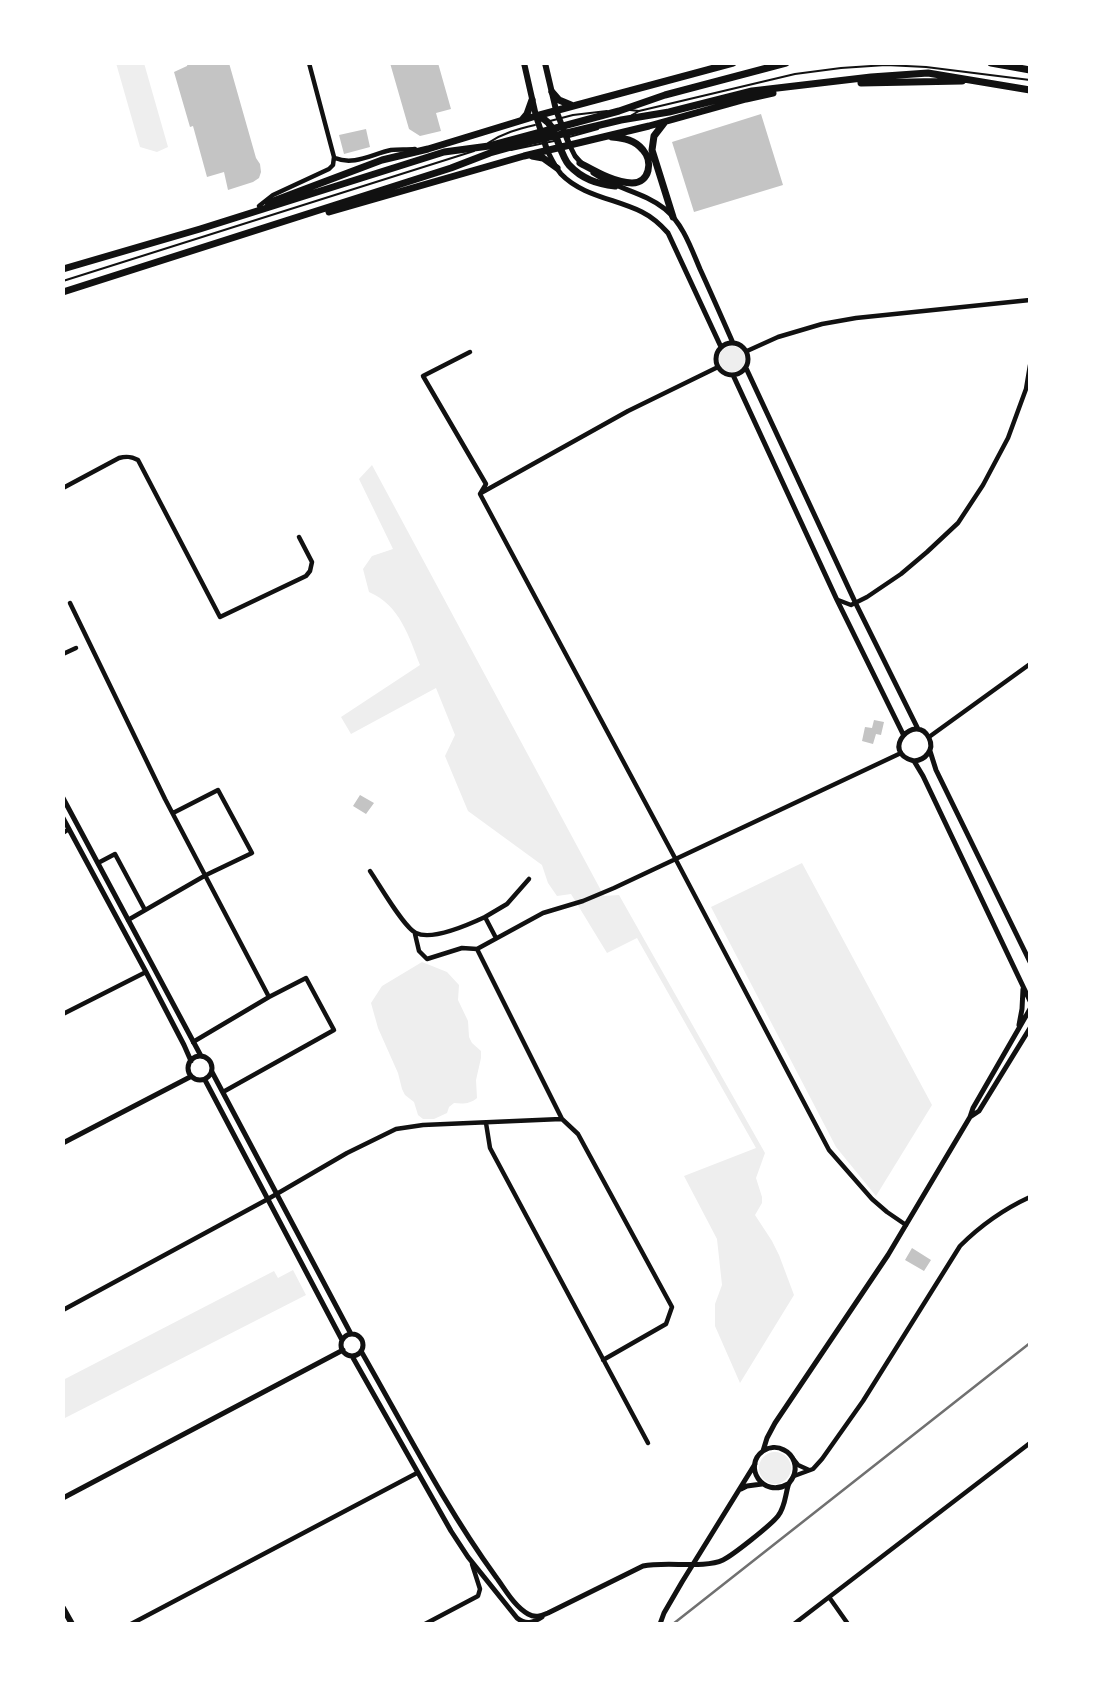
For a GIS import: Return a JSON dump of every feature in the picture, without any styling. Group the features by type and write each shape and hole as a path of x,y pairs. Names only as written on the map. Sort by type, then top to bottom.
{"highway":[{"path":"200,229 382,160 522,120 537,120 558,114 575,105 733,63"},
{"path":"63,269 444,152 489,146 786,63"},
{"path":"991,63 1030,70"},
{"path":"63,292 451,168 490,153 543,138 752,91 928,72 1030,90"},
{"path":"297,218 309,218 524,156 546,146 605,136 778,92 868,82 984,82"},
{"path":"552,92 559,100 575,105"},
{"path":"522,120 532,100"},
{"path":"537,120 542,117 548,121 569,165 593,182 615,186"},
{"path":"666,121 656,132 652,150 673,217"},
{"path":"580,163 628,183 638,183 645,178 648,160 641,148 627,139 605,136"},
{"path":"524,156 543,158 557,168"}],"main road":[{"path":"524,63 546,146"},
{"path":"545,63 568,141"},
{"path":"63,1608 72,1624"}],"street":[{"path":"258,206 273,195 333,165 334,158 309,63"},
{"path":"568,141 580,163 598,177 655,202 673,217 688,242 733,342"},
{"path":"546,146 557,168 567,179 649,216 668,233 721,347"},
{"path":"334,158 353,161 391,150 428,149"},
{"path":"747,351 797,331 856,318 1030,300"},
{"path":"733,342 747,351 749,358 746,368 733,375 726,374 718,367 716,354 726,343 733,342"},
{"path":"470,352 424,376 486,484 480,494"},
{"path":"837,600 856,604 910,566 958,523 983,485 1008,438 1026,389 1030,365"},
{"path":"480,494 628,411 718,367"},
{"path":"746,368 856,604 918,729"},
{"path":"733,375 837,600 903,734"},
{"path":"63,488 119,458 126,456 138,460 220,617 306,576 312,562 299,537"},
{"path":"480,494 829,1150 872,1199 906,1225"},
{"path":"70,603 173,813 269,997"},
{"path":"63,654 76,648"},
{"path":"929,737 1030,664"},
{"path":"1030,962 936,770 929,737 918,729 903,734 899,743 901,753 914,761 923,776 1030,1001"},
{"path":"914,761 924,758 930,751"},
{"path":"415,933 419,951 426,959 462,948 477,949 543,913 614,888 901,753"},
{"path":"128,920 206,875 251,853 218,790 173,813"},
{"path":"63,798 193,1042 201,1056 210,1061 212,1072 351,1334 360,1338 363,1344 361,1351 352,1356"},
{"path":"63,818 66,831 146,972 191,1061"},
{"path":"98,863 115,854 145,910"},
{"path":"370,871 405,925 415,933 426,935 460,929 485,917 507,904 529,879"},
{"path":"485,917 496,938"},
{"path":"477,949 562,1119 578,1134 672,1307 666,1324 603,1360"},
{"path":"63,1014 146,972"},
{"path":"193,1042 306,978 334,1030 223,1092"},
{"path":"1016,1034 1022,1009 1023,986"},
{"path":"660,1624 664,1613 763,1451 771,1429 888,1255 1030,1009"},
{"path":"970,1117 978,1111 1030,1028"},
{"path":"1022,1042 1030,1035"},
{"path":"190,1077 188,1067 191,1061 201,1056"},
{"path":"190,1077 205,1080 212,1072"},
{"path":"63,1143 190,1077"},
{"path":"205,1080 342,1340 342,1350"},
{"path":"63,1310 347,1153 396,1129 423,1125 562,1119"},
{"path":"486,1122 490,1148 648,1443"},
{"path":"773,1488 788,1483 799,1472 816,1467 863,1401 960,1246 995,1217 1030,1197"},
{"path":"342,1340 351,1334"},
{"path":"342,1350 352,1356 478,1578 478,1596 425,1624"},
{"path":"63,1498 342,1350"},
{"path":"361,1351 478,1552 522,1610 536,1617 548,1613"},
{"path":"771,1429 772,1441 777,1448"},
{"path":"794,1624 1030,1443"},
{"path":"763,1451 777,1448 787,1452 798,1465 810,1470"},
{"path":"794,1460 794,1476"},
{"path":"755,1464 756,1475 764,1484"},
{"path":"131,1624 417,1473"},
{"path":"468,1557 520,1621 530,1623 643,1566 713,1564 721,1561 773,1522 783,1507 788,1483"},
{"path":"738,1490 764,1484 780,1495 783,1507"},
{"path":"829,1597 848,1624"}],"lane":[{"path":"548,121 558,114 639,111 795,74 841,68 886,65 926,67 1030,80"},
{"path":"568,141 616,123 639,111"},
{"path":"63,281 473,152 499,136 537,120"},
{"path":"473,152 546,146"}],"shaded area":[{"path":"116,63 144,63 168,147 157,152 140,147"},
{"path":"732,346 741,350 745,359 741,368 732,372 723,368 719,359 723,350"},
{"path":"372,465 604,896 619,895 765,1153 756,1178 762,1203 755,1215 779,1255 794,1295 740,1383 715,1326 715,1304 722,1285 717,1239 684,1176 756,1148 637,938 607,953 571,894 557,896 548,883 542,865 468,811 445,756 455,735 436,688 351,734 341,717 420,665 396,613 369,592 363,569 372,556 393,549 359,479"},
{"path":"802,863 932,1105 876,1196 836,1147 711,907"},
{"path":"422,962 447,972 459,985 458,1000 468,1021 469,1037 481,1051 476,1080 477,1098 466,1103 454,1103 447,1113 434,1119 423,1119 418,1115 414,1102 405,1095 378,1028 371,1003 382,986"},
{"path":"293,1270 306,1295 63,1419 63,1380 274,1271 278,1278"},
{"path":"775,1452 786,1457 791,1468 786,1479 775,1484 764,1479 759,1468 764,1457"}],"building":[{"path":"188,63 229,63 260,164 259,178 253,182 228,190 224,172 207,177 174,72"},
{"path":"390,63 438,63 451,109 436,113 441,131 420,136 409,129"},
{"path":"761,114 783,185 694,212 672,142"},
{"path":"366,129 370,147 344,154 339,135"},
{"path":"874,720 884,722 881,735 876,734 873,744 862,741 865,727 872,728"},
{"path":"360,795 374,803 366,814 353,806"},
{"path":"912,1248 931,1260 924,1271 905,1260"}],"railway":[{"path":"673,1624 1030,1343"}]}
